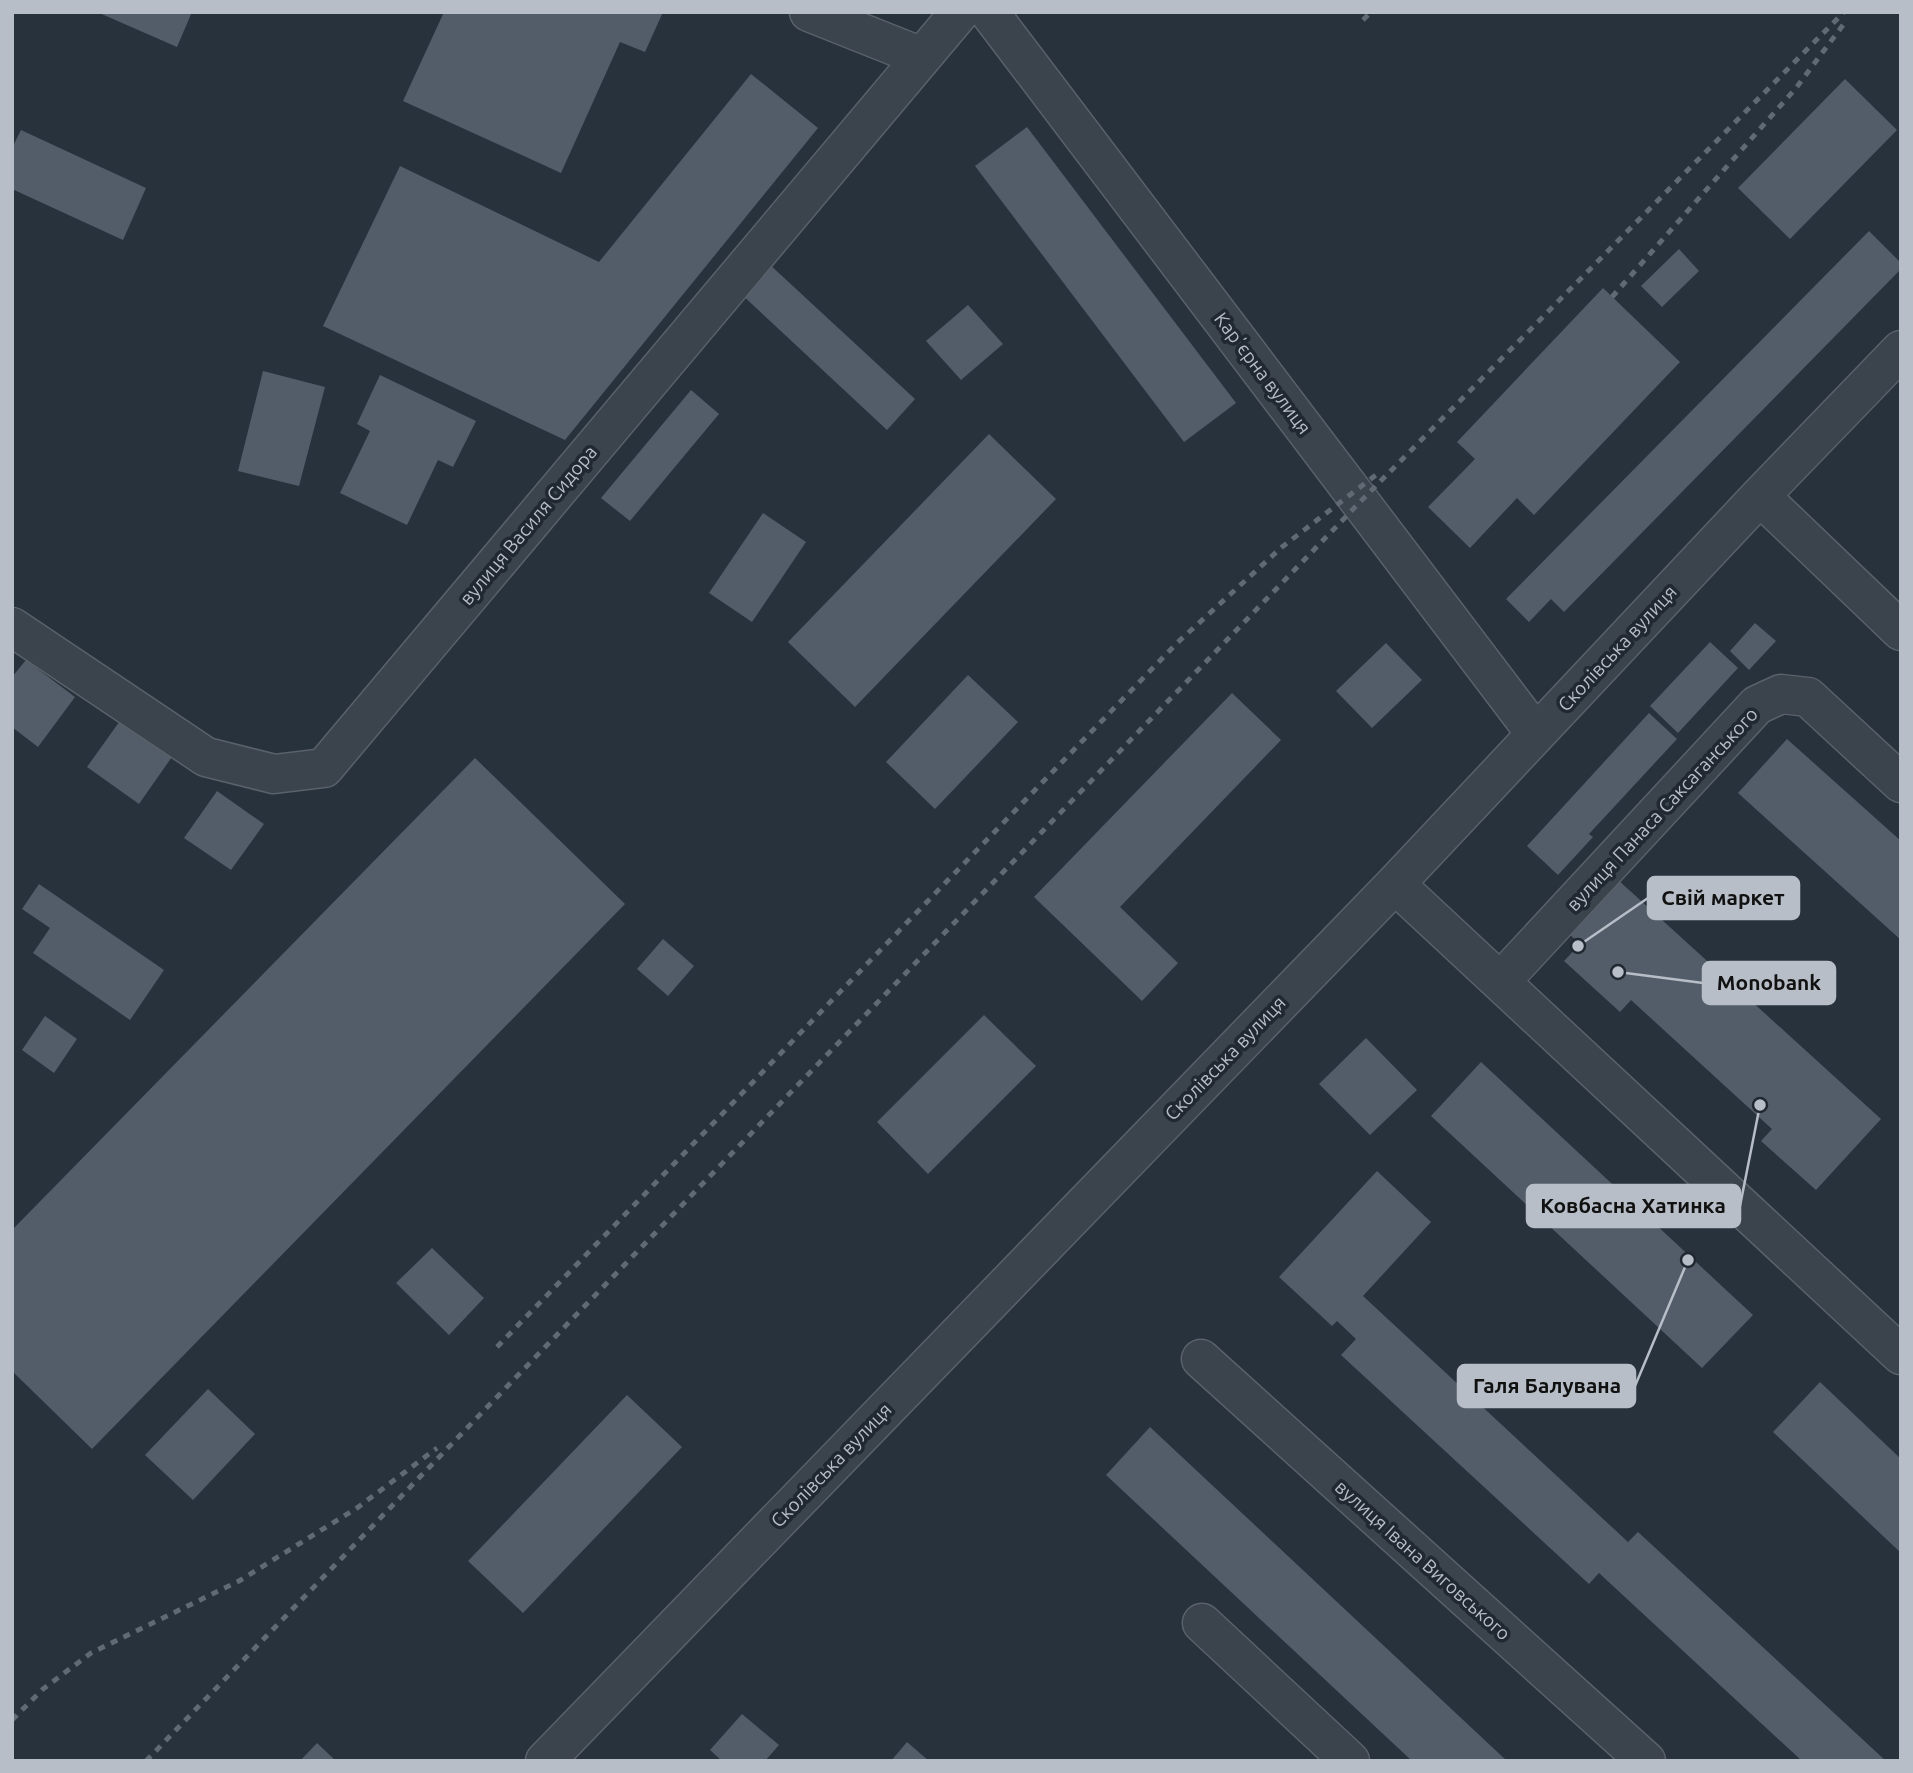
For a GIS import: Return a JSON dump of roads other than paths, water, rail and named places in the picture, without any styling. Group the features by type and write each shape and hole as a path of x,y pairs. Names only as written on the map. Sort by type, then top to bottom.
{"street":[{"path":"809,12 922,57"},
{"name":"вулиця Василя Сидора","path":"12,627 206,757 274,774 324,768 960,12"},
{"name":"Карʼєрна вулиця","path":"989,12 1536,734"},
{"name":"Сколівська вулиця","path":"545,1761 1395,884 1901,350"},
{"path":"1760,496 1901,631"},
{"name":"вулиця Панаса Саксаганського","path":"1501,981 1757,705 1781,694 1808,696 1901,783"},
{"path":"1395,884 1901,1355"},
{"name":"вулиця Івана Виговського","path":"1200,1359 1646,1761"},
{"path":"1202,1623 1350,1761"}],"railway":[{"path":"1363,20 1371,12"},
{"path":"146,1761 1360,502 1844,12"},
{"path":"1612,297 1796,88 1843,25"},
{"path":"497,1347 1177,643 1282,547 1376,475"},
{"path":"12,1720 43,1689 91,1653 239,1581 357,1508 437,1448"}],"place":[{"name":"Свій маркет","path":"1578,946"},
{"name":"Monobank","path":"1618,972"},
{"name":"Ковбасна Хатинка","path":"1760,1105"},
{"name":"Галя Балувана","path":"1688,1260"}]}
